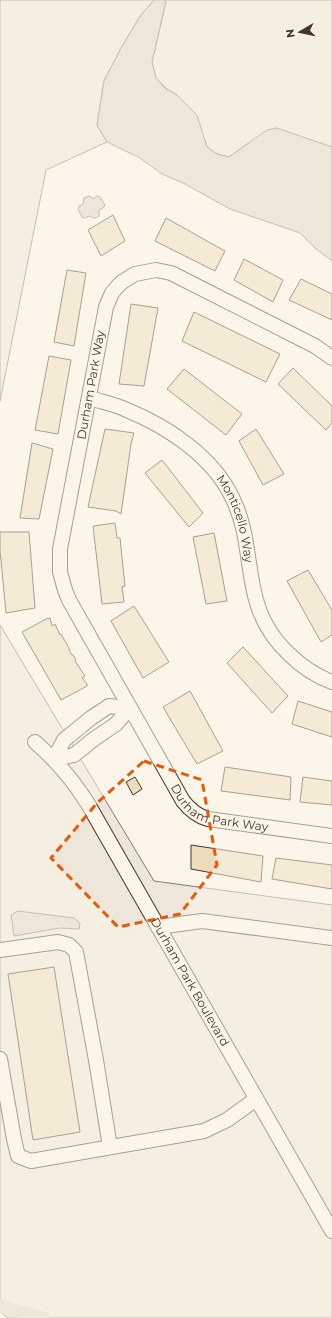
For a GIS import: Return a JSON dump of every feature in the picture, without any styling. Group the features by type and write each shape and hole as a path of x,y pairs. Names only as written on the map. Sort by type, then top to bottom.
{"street":[{"name":"Durham Park Way","path":"332,358 314,346 179,276 163,271 148,270 135,274 122,282 112,293 106,307 90,398 62,536 60,561 60,572 63,586 69,600 183,801 197,815 208,819 332,836"},
{"name":"Monticello Way","path":"90,398 127,409 165,430 191,447 214,471 232,496 242,520 257,602 265,622 277,641 292,658 310,671 332,682"},
{"path":"54,758 64,740 78,728 110,706 130,708"},
{"path":"54,758 74,755 116,724 130,708"},
{"path":"78,728 90,742"},
{"name":"Durham Park Boulevard","path":"35,742 54,758 68,774 85,800 332,1231"},
{"path":"158,927 202,921 332,938"},
{"path":"0,950 58,942 69,945 76,952 110,1147"},
{"path":"0,1058 18,1156 31,1161 204,1131 227,1120 256,1099"}],"highlighted area":[{"path":"144,761 202,780 217,865 180,914 118,927 51,858 97,803"}],"shaded area":[{"path":"0,0 154,0 141,15 121,48 104,81 97,125 107,142 46,170 0,401"},
{"path":"154,0 166,1 152,62 156,78 166,89 177,95 197,115 207,147 217,154 229,157 267,130 277,128 332,147 332,261 316,249 300,233 230,209 185,184 162,174 140,158 107,142 97,125 104,81 121,48 141,15"},
{"path":"164,0 332,0 332,147 312,141 247,144 229,157 217,154 207,147 202,133 177,95 167,89 156,78 152,62 166,2"},
{"path":"90,196 93,199 97,196 100,197 105,205 99,210 98,217 94,218 89,216 85,218 82,217 78,209 79,206 83,204 84,198"},
{"path":"0,625 154,881 332,905 332,1318 8,1318 0,1312"},
{"path":"18,911 74,918 80,923 79,929 60,928 14,936 11,915"}],"building":[{"path":"113,215 125,241 101,256 88,230"},
{"path":"166,218 225,251 215,271 155,241"},
{"path":"244,259 283,280 273,302 234,280"},
{"path":"67,270 86,273 74,346 54,342"},
{"path":"301,279 332,294 332,320 289,300"},
{"path":"131,304 158,308 144,386 119,384"},
{"path":"194,312 280,354 266,382 182,341"},
{"path":"49,356 71,360 58,434 35,430"},
{"path":"293,368 332,406 332,423 326,430 278,384"},
{"path":"184,369 242,414 226,435 167,389"},
{"path":"105,429 134,433 131,444 121,514 116,511 88,507"},
{"path":"256,429 284,474 263,485 239,441"},
{"path":"32,443 53,449 39,519 20,518"},
{"path":"162,460 203,513 189,527 145,473"},
{"path":"115,523 117,538 120,538 125,586 122,587 124,602 102,604 93,526"},
{"path":"0,532 29,532 35,608 6,613 0,550"},
{"path":"214,533 227,601 206,604 193,537"},
{"path":"308,570 332,610 332,635 321,642 287,581"},
{"path":"134,606 169,662 143,678 111,621"},
{"path":"50,618 52,626 55,624 60,635 61,634 76,660 75,661 85,676 82,678 87,684 87,686 61,700 22,632"},
{"path":"243,647 288,696 272,713 227,663"},
{"path":"190,691 223,751 197,764 163,707"},
{"path":"298,701 332,712 332,737 292,724"},
{"path":"225,767 291,777 290,800 221,791"},
{"path":"135,777 142,789 133,795 126,782"},
{"path":"303,777 332,781 332,805 300,802"},
{"path":"191,845 263,856 261,882 191,869"},
{"path":"276,858 332,865 332,889 272,879"},
{"path":"54,967 80,1132 33,1140 8,974"}],"waterway":[{"path":"0,1306 43,1318"}]}
